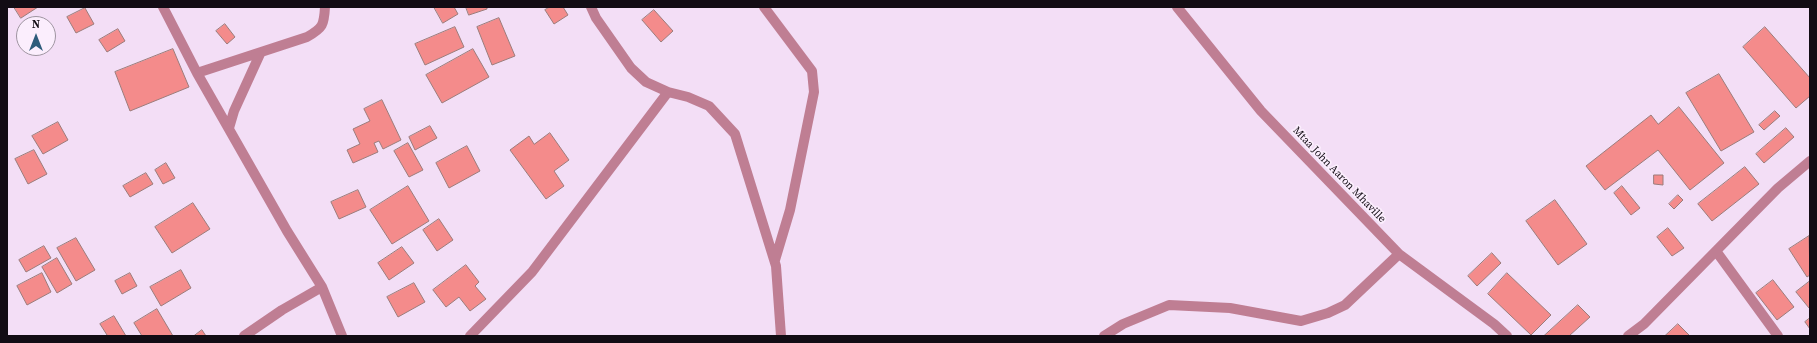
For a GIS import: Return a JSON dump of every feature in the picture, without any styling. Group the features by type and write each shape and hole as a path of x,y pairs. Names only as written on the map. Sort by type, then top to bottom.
{"street":[{"path":"163,7 197,73 287,231 322,287 342,336"},
{"path":"197,73 260,54 307,36 320,29 324,22 325,7"},
{"path":"591,7 596,18 631,68 646,82 668,92 688,97 709,106 735,134 775,261 781,336"},
{"path":"764,7 812,71 814,92 790,210 775,261"},
{"name":"Mtaa John Aaron Mhaville","path":"1177,7 1261,112 1399,254 1494,324 1507,336"},
{"path":"229,128 234,111 260,54"},
{"path":"470,336 532,272 668,92"},
{"path":"1628,336 1644,324 1778,188 1810,161"},
{"path":"1716,251 1778,336"},
{"path":"1104,336 1123,324 1169,305 1230,308 1301,321 1328,313 1345,305 1399,254"},
{"path":"244,336 282,310 322,287"}],"building":[{"path":"14,7 38,7 24,16 20,16"},
{"path":"434,7 454,7 458,14 443,23"},
{"path":"466,7 487,7 487,9 469,15"},
{"path":"550,7 563,7 568,15 554,24 545,10"},
{"path":"85,8 94,24 76,33 67,17"},
{"path":"654,10 673,31 661,42 642,20"},
{"path":"499,18 515,56 492,65 477,27"},
{"path":"225,24 235,37 227,44 216,31"},
{"path":"455,27 464,47 425,65 415,44"},
{"path":"1765,27 1810,78 1810,96 1796,108 1743,47"},
{"path":"118,29 125,41 107,52 99,40"},
{"path":"173,49 189,87 130,111 115,72"},
{"path":"473,49 489,77 442,103 426,75"},
{"path":"1719,74 1754,132 1721,151 1686,93"},
{"path":"382,100 401,140 383,149 379,141 374,143 378,152 353,163 347,150 360,144 353,129 370,121 364,109"},
{"path":"1679,107 1724,163 1690,190 1658,150 1605,190 1586,166 1651,115 1658,124"},
{"path":"1775,111 1780,116 1764,130 1759,125"},
{"path":"58,122 68,140 43,154 32,136"},
{"path":"430,126 437,138 415,150 409,137"},
{"path":"1786,128 1794,137 1764,163 1756,154"},
{"path":"550,133 569,160 554,171 564,186 546,199 510,150 529,136 534,144"},
{"path":"408,143 423,170 409,177 394,151"},
{"path":"467,146 480,171 449,188 436,163"},
{"path":"34,150 47,174 28,184 15,159"},
{"path":"166,163 175,178 163,184 155,170"},
{"path":"1745,167 1759,184 1712,221 1698,204"},
{"path":"146,173 153,184 130,197 123,186"},
{"path":"1654,175 1663,175 1663,185 1654,184"},
{"path":"408,186 429,221 392,244 370,210"},
{"path":"1622,186 1640,208 1631,215 1614,193"},
{"path":"358,190 366,207 339,219 331,202"},
{"path":"1678,195 1683,200 1674,209 1669,204"},
{"path":"1555,200 1587,244 1558,265 1526,221"},
{"path":"193,203 210,229 172,253 155,227"},
{"path":"439,219 453,240 437,251 423,230"},
{"path":"1668,228 1684,248 1672,256 1657,237"},
{"path":"1809,236 1810,275 1807,277 1789,249"},
{"path":"76,238 95,270 76,281 57,248"},
{"path":"44,246 51,258 26,272 19,260"},
{"path":"402,247 414,263 389,280 378,263"},
{"path":"1492,253 1501,263 1477,286 1468,276"},
{"path":"57,258 72,284 57,293 42,267"},
{"path":"466,265 479,282 475,286 486,299 470,311 459,297 446,307 433,290"},
{"path":"181,270 191,288 161,306 150,287"},
{"path":"42,273 51,292 27,305 17,286"},
{"path":"130,273 137,286 122,294 115,281"},
{"path":"1507,273 1551,315 1531,335 1488,294"},
{"path":"1773,280 1794,307 1777,320 1756,293"},
{"path":"1810,281 1810,307 1809,308 1796,292"},
{"path":"414,283 425,302 398,317 387,297"},
{"path":"1578,305 1590,317 1569,336 1544,336"},
{"path":"157,309 173,336 142,336 134,323"},
{"path":"114,316 126,336 105,336 107,335 100,324"},
{"path":"1810,318 1810,329 1805,322"},
{"path":"1678,324 1690,336 1665,336"},
{"path":"202,330 206,336 194,336"}]}
